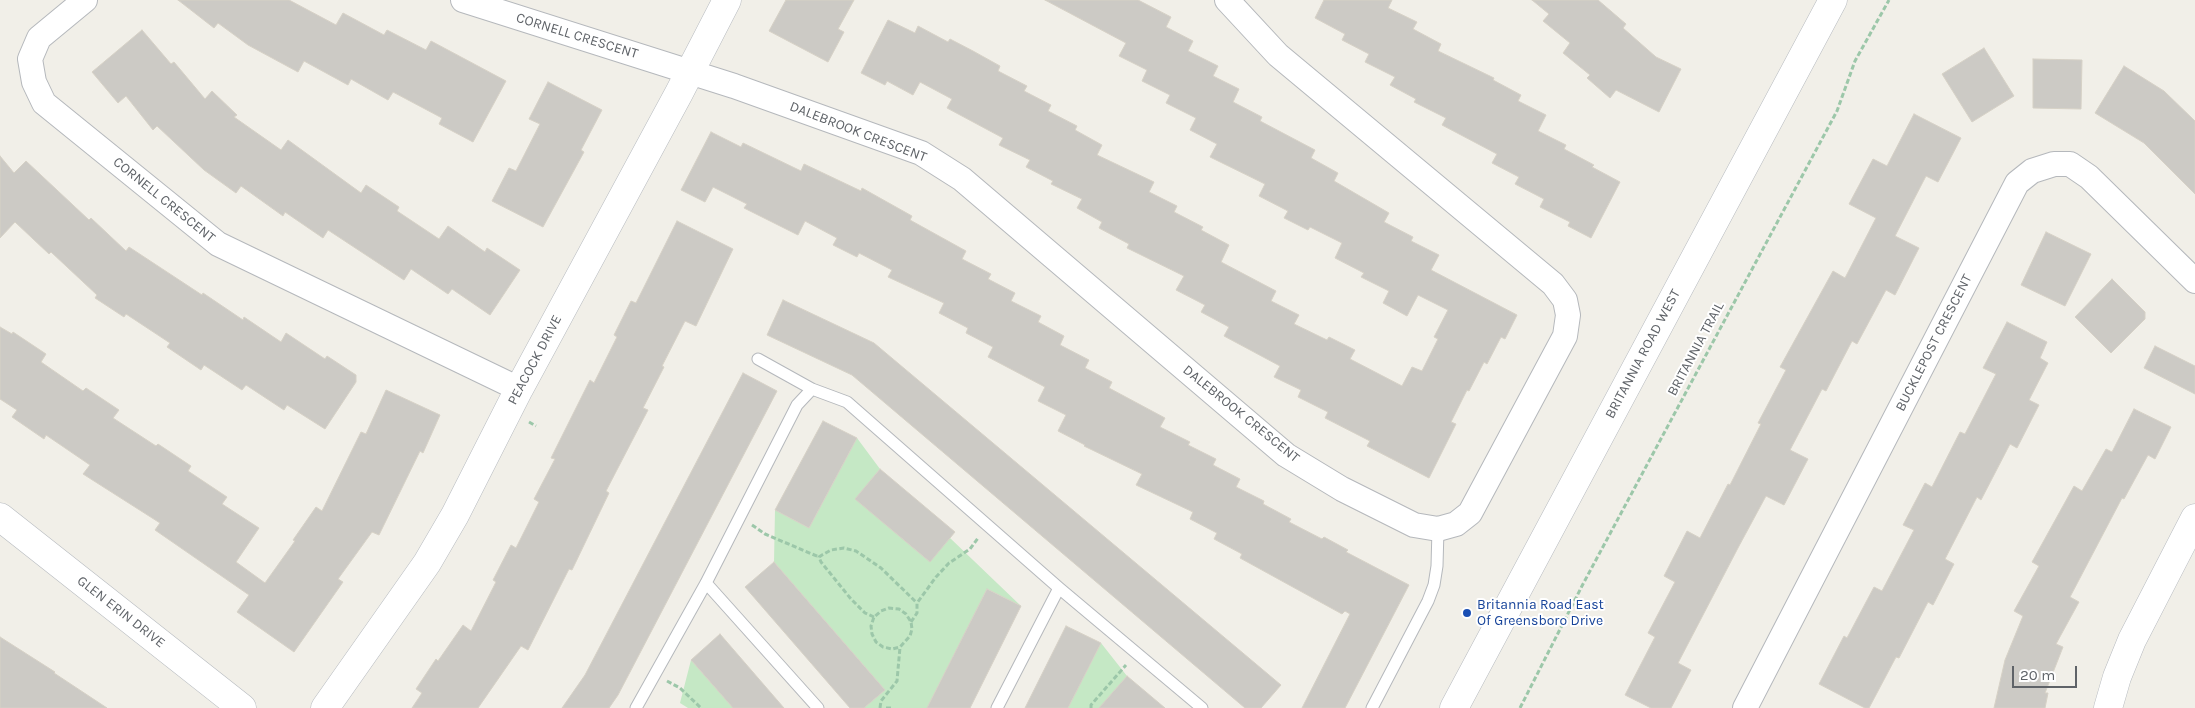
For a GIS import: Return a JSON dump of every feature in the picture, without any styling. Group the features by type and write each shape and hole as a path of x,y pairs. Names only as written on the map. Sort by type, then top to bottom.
{"street":[{"name":"CORNELL CRESCENT","path":"85,0 39,38 30,60 34,82 44,103 218,244 519,389"},
{"name":"CORNELL CRESCENT","path":"463,0 690,72"},
{"name":"PEACOCK DRIVE","path":"325,708 427,563 455,515 519,389 727,0"},
{"path":"1227,0 1278,55 1553,284 1565,300 1568,315 1565,336 1470,513 1456,524 1438,530"},
{"name":"BRITANNIA ROAD WEST","path":"1454,708 1833,0"},
{"name":"DALEBROOK CRESCENT","path":"690,72 922,153 962,179 1286,455 1342,489 1414,525 1438,530"},
{"name":"BUCKLEPOST CRESCENT","path":"1745,708 2017,183 2032,171 2054,164 2070,164 2089,177 2195,281"},
{"name":"GLEN ERIN DRIVE","path":"0,517 242,708"},
{"path":"2108,708 2132,640 2195,518"}],"lane":[{"path":"758,359 812,389 847,402 1059,588 1202,708"},
{"path":"636,708 656,676 706,583 797,405 812,389"},
{"path":"1372,708 1434,586 1437,566 1438,530"},
{"path":"706,583 818,708"},
{"path":"997,708 1059,588"}],"path":[{"name":"BRITANNIA TRAIL","path":"1520,708 1583,584 1837,111 1855,61 1889,0"},
{"path":"740,518 765,534 819,558 864,613 874,617"},
{"path":"911,622 906,614 899,609 889,608 881,611 874,617 871,626 872,634 876,642 883,647 892,648 900,646 910,636 911,622 917,613 917,604 936,577 949,563 970,549 987,525"},
{"path":"819,558 831,550 844,548 856,551 881,568 917,604"},
{"path":"880,708 881,701 897,681 900,646"},
{"path":"1091,708 1136,653"},
{"path":"656,676 680,688 701,708"},
{"path":"886,708 892,708"}],"green space":[{"path":"857,438 880,469 856,499 929,561 950,538 1021,606 987,589 927,708 864,708 885,690 774,562 775,510 809,528"},
{"path":"1101,643 1127,676 1102,705 1105,708 1068,708"},
{"path":"691,660 733,708 688,708 680,703"}],"building":[{"path":"178,0 289,0 336,25 343,13 384,35 387,30 426,50 431,41 506,81 473,142 439,124 442,118 393,92 388,100 351,79 348,85 304,61 298,72 248,45 218,23 214,28"},
{"path":"786,0 854,0 838,29 844,32 828,62 769,31"},
{"path":"1045,0 1138,0 1171,17 1166,27 1193,41 1188,51 1218,66 1213,76 1239,89 1233,102 1262,117 1260,121 1315,150 1311,158 1338,173 1334,181 1389,213 1384,222 1413,237 1411,241 1439,255 1431,270 1517,315 1505,339 1501,337 1487,364 1484,362 1469,391 1467,390 1451,422 1456,424 1429,478 1367,446 1370,441 1325,418 1328,412 1298,397 1301,390 1274,377 1280,366 1224,336 1229,327 1201,312 1205,305 1176,290 1184,276 1127,248 1129,244 1099,228 1102,222 1077,208 1082,199 1051,184 1053,181 1026,167 1030,160 999,145 1003,138 947,108 952,99 920,82 913,95 887,81 885,85 861,73 888,20 915,33 918,26 948,42 950,39 973,51 1000,66 998,71 1027,86 1024,91 1051,105 1048,111 1077,126 1075,130 1102,145 1097,155 1154,182 1149,192 1177,206 1174,212 1203,227 1201,230 1229,245 1221,262 1276,291 1271,301 1299,315 1294,324 1327,340 1329,337 1355,350 1350,359 1402,386 1412,367 1422,371 1438,339 1434,337 1448,310 1418,295 1407,316 1383,303 1389,291 1361,277 1364,273 1335,258 1342,243 1310,227 1308,230 1284,218 1288,211 1259,196 1265,184 1210,157 1217,144 1190,130 1196,118 1166,103 1170,95 1142,81 1147,70 1119,56 1126,43"},
{"path":"1324,0 1392,0 1388,8 1417,22 1413,29 1441,44 1438,51 1494,78 1493,80 1521,95 1518,101 1546,115 1538,131 1566,145 1564,149 1620,182 1591,238 1568,226 1570,222 1540,207 1544,199 1515,184 1519,177 1492,163 1497,154 1442,125 1446,118 1414,102 1416,99 1390,85 1395,77 1365,62 1369,54 1342,40 1345,34 1315,18"},
{"path":"1532,0 1598,0 1626,24 1623,28 1656,57 1681,69 1659,112 1616,90 1610,98 1587,78 1590,75 1563,53 1570,43 1543,21 1549,14"},
{"path":"142,30 171,64 174,62 205,99 212,91 237,115 234,117 281,150 288,140 361,193 366,185 399,207 397,211 439,239 448,226 485,252 487,248 520,270 490,315 452,289 448,294 411,269 404,280 328,230 323,238 285,212 283,216 241,186 236,193 204,170 157,126 153,130 126,96 118,103 92,72"},
{"path":"1984,48 2014,96 1972,122 1942,74"},
{"path":"2033,59 2082,60 2081,109 2033,108"},
{"path":"2124,66 2164,91 2195,121 2195,194 2144,143 2095,113"},
{"path":"548,82 602,110 581,150 584,152 543,227 492,201 509,168 516,171 540,124 529,119"},
{"path":"1914,114 1961,138 1938,182 1926,176 1895,236 1919,248 1895,295 1886,290 1857,344 1852,341 1826,391 1822,389 1790,450 1808,459 1784,505 1766,496 1678,663 1691,670 1671,708 1651,708 1625,695 1655,637 1648,633 1675,582 1664,576 1687,531 1700,538 1728,484 1730,485 1761,424 1758,423 1786,370 1780,367 1833,271 1845,278 1876,218 1849,204 1873,159 1887,166"},
{"path":"711,132 741,147 743,143 801,171 804,164 861,191 862,188 912,216 910,220 966,251 962,259 991,274 988,279 1015,293 1011,301 1041,316 1038,322 1064,336 1060,345 1089,360 1085,368 1112,382 1109,388 1165,418 1160,427 1190,442 1188,445 1216,459 1213,465 1240,479 1236,487 1264,501 1263,504 1291,519 1289,522 1322,539 1324,537 1348,550 1346,552 1409,585 1345,708 1302,708 1350,614 1345,611 1342,614 1240,558 1242,554 1214,539 1217,533 1190,519 1193,512 1136,485 1142,474 1084,446 1058,431 1066,415 1038,401 1045,387 988,357 993,347 966,333 968,328 939,313 944,303 888,277 892,270 859,253 857,257 833,245 837,238 805,221 798,235 744,208 747,204 713,187 705,202 681,190"},
{"path":"0,156 14,173 26,161 89,220 91,218 126,251 129,247 202,295 203,293 243,320 244,317 281,342 286,333 325,359 327,356 356,375 356,382 325,429 287,405 284,410 246,385 242,390 204,365 201,370 167,347 170,343 126,314 124,317 95,298 97,295 51,252 49,254 15,222 0,238"},
{"path":"677,221 733,249 696,326 685,321 662,366 664,367 643,408 648,410 606,491 609,493 572,570 569,569 528,650 521,646 478,708 412,708 422,693 416,689 436,659 438,661 463,625 471,631 496,582 493,580 511,545 516,548 539,502 534,499 555,459 551,458 590,380 594,383 617,337 614,335 631,301 636,303"},
{"path":"2046,232 2091,254 2065,306 2021,285"},
{"path":"2112,279 2145,312 2145,319 2111,353 2075,317"},
{"path":"783,300 874,343 1281,685 1261,708 1245,708 852,375 767,335"},
{"path":"2007,322 2047,342 2040,358 2048,363 2029,400 2039,405 2017,448 2010,444 1981,500 1977,497 1945,559 1954,564 1933,605 1928,602 1899,658 1896,657 1869,708 1865,708 1819,684 1844,636 1847,638 1874,587 1882,591 1914,530 1903,525 1925,483 1932,487 1960,432 1965,434 1996,374 1983,368"},
{"path":"0,327 12,334 13,332 46,354 41,362 83,391 86,388 119,410 113,418 191,466 188,471 227,497 222,504 259,528 236,562 265,583 295,541 293,540 316,507 322,511 361,432 366,434 386,390 440,415 423,453 420,451 379,535 372,532 338,579 343,582 294,652 237,612 249,595 155,530 160,523 83,474 90,465 46,435 44,439 12,417 17,410 0,399"},
{"path":"2155,346 2195,366 2195,394 2144,368"},
{"path":"743,373 777,391 618,695 609,708 562,708 585,675"},
{"path":"2134,409 2171,427 2155,459 2148,455 2124,499 2122,498 2070,597 2079,602 2056,644 2063,647 2045,693 2048,693 2045,708 1994,708 2005,660 2023,616 2014,611 2039,566 2032,562 2074,486 2082,491 2106,449 2112,452"},
{"path":"823,421 857,438 809,528 775,510"},
{"path":"880,469 955,532 930,562 855,499"},
{"path":"774,562 885,690 864,708 850,708 745,587"},
{"path":"987,589 1021,606 970,708 927,708"},
{"path":"1066,626 1101,643 1068,708 1025,708"},
{"path":"720,634 784,708 733,708 691,660"},
{"path":"0,637 55,672 107,708 0,708"},
{"path":"1127,676 1165,708 1099,708"}],"place":[{"name":"Britannia Road East Of Greensboro Drive","path":"1467,613"}]}
